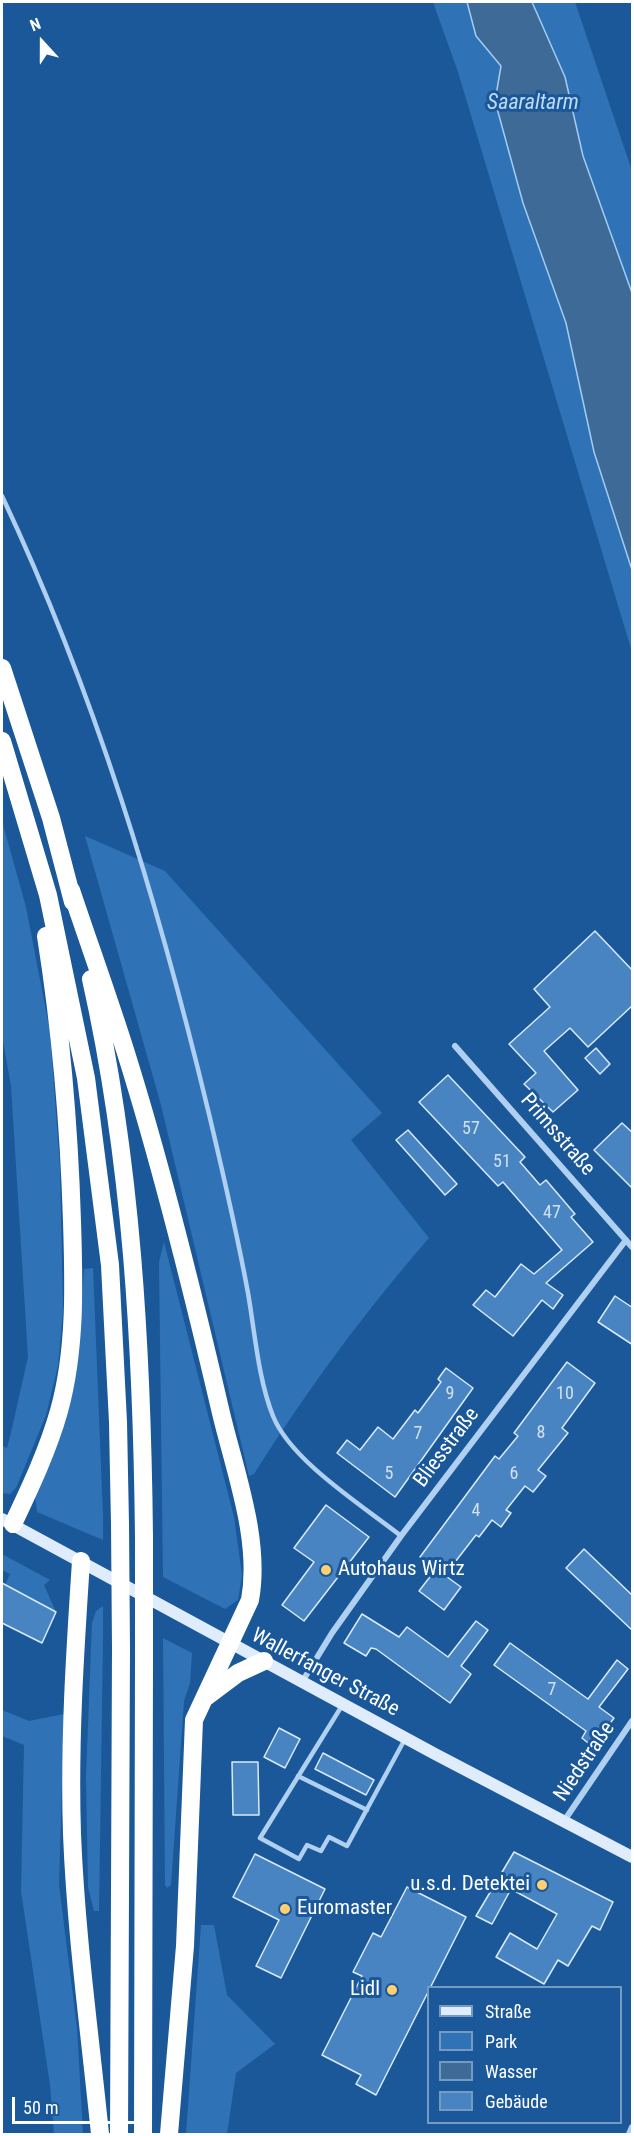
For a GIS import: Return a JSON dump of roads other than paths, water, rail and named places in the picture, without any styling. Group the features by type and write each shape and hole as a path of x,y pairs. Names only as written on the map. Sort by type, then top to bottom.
{"highway":[{"path":"2,668 47,807 70,890 126,1054 158,1165 208,1356 246,1519 254,1580 250,1600 201,1703 193,1734 185,1946 169,2134"},
{"path":"2,741 48,895 70,992 104,1202 115,1340 120,1524 119,2134"},
{"path":"7,1522 59,1411 67,1373 72,1326 73,1258 67,1096 56,1002 29,828"},
{"path":"70,890 109,1072 126,1197 139,1334 144,1537 143,2134"},
{"path":"81,1560 72,1701 72,1835 78,1925 100,2134"},
{"path":"201,1703 222,1684 264,1662"}],"main road":[{"name":"Wallerfanger Straße","path":"7,1522 81,1560 405,1738 633,1857"}],"street":[{"name":"Primsstraße","path":"455,1046 633,1247"},
{"name":"Bliesstraße","path":"302,1682 332,1633 401,1536 626,1239"},
{"name":"Niedstraße","path":"564,1821 633,1721"},
{"path":"628,2134 633,2127"}],"lane":[{"path":"2,496 24,543 80,681 134,837 208,1112 240,1249 273,1416 285,1437 304,1459 401,1536"},
{"path":"343,1704 260,1838 299,1859 307,1845 321,1851 329,1838 347,1846 405,1738"},
{"path":"298,1776 367,1810"}],"water":[{"name":"Saaraltarm","path":"467,2 532,2 565,77 583,156 632,293 632,570 594,452 566,323 523,203 495,101 501,66 476,36"}],"place":[{"name":"Autohaus Wirtz","path":"326,1570"},
{"name":"u.s.d. Detektei","path":"542,1885"},
{"name":"Euromaster","path":"285,1909"},
{"name":"Lidl","path":"392,1990"}]}
